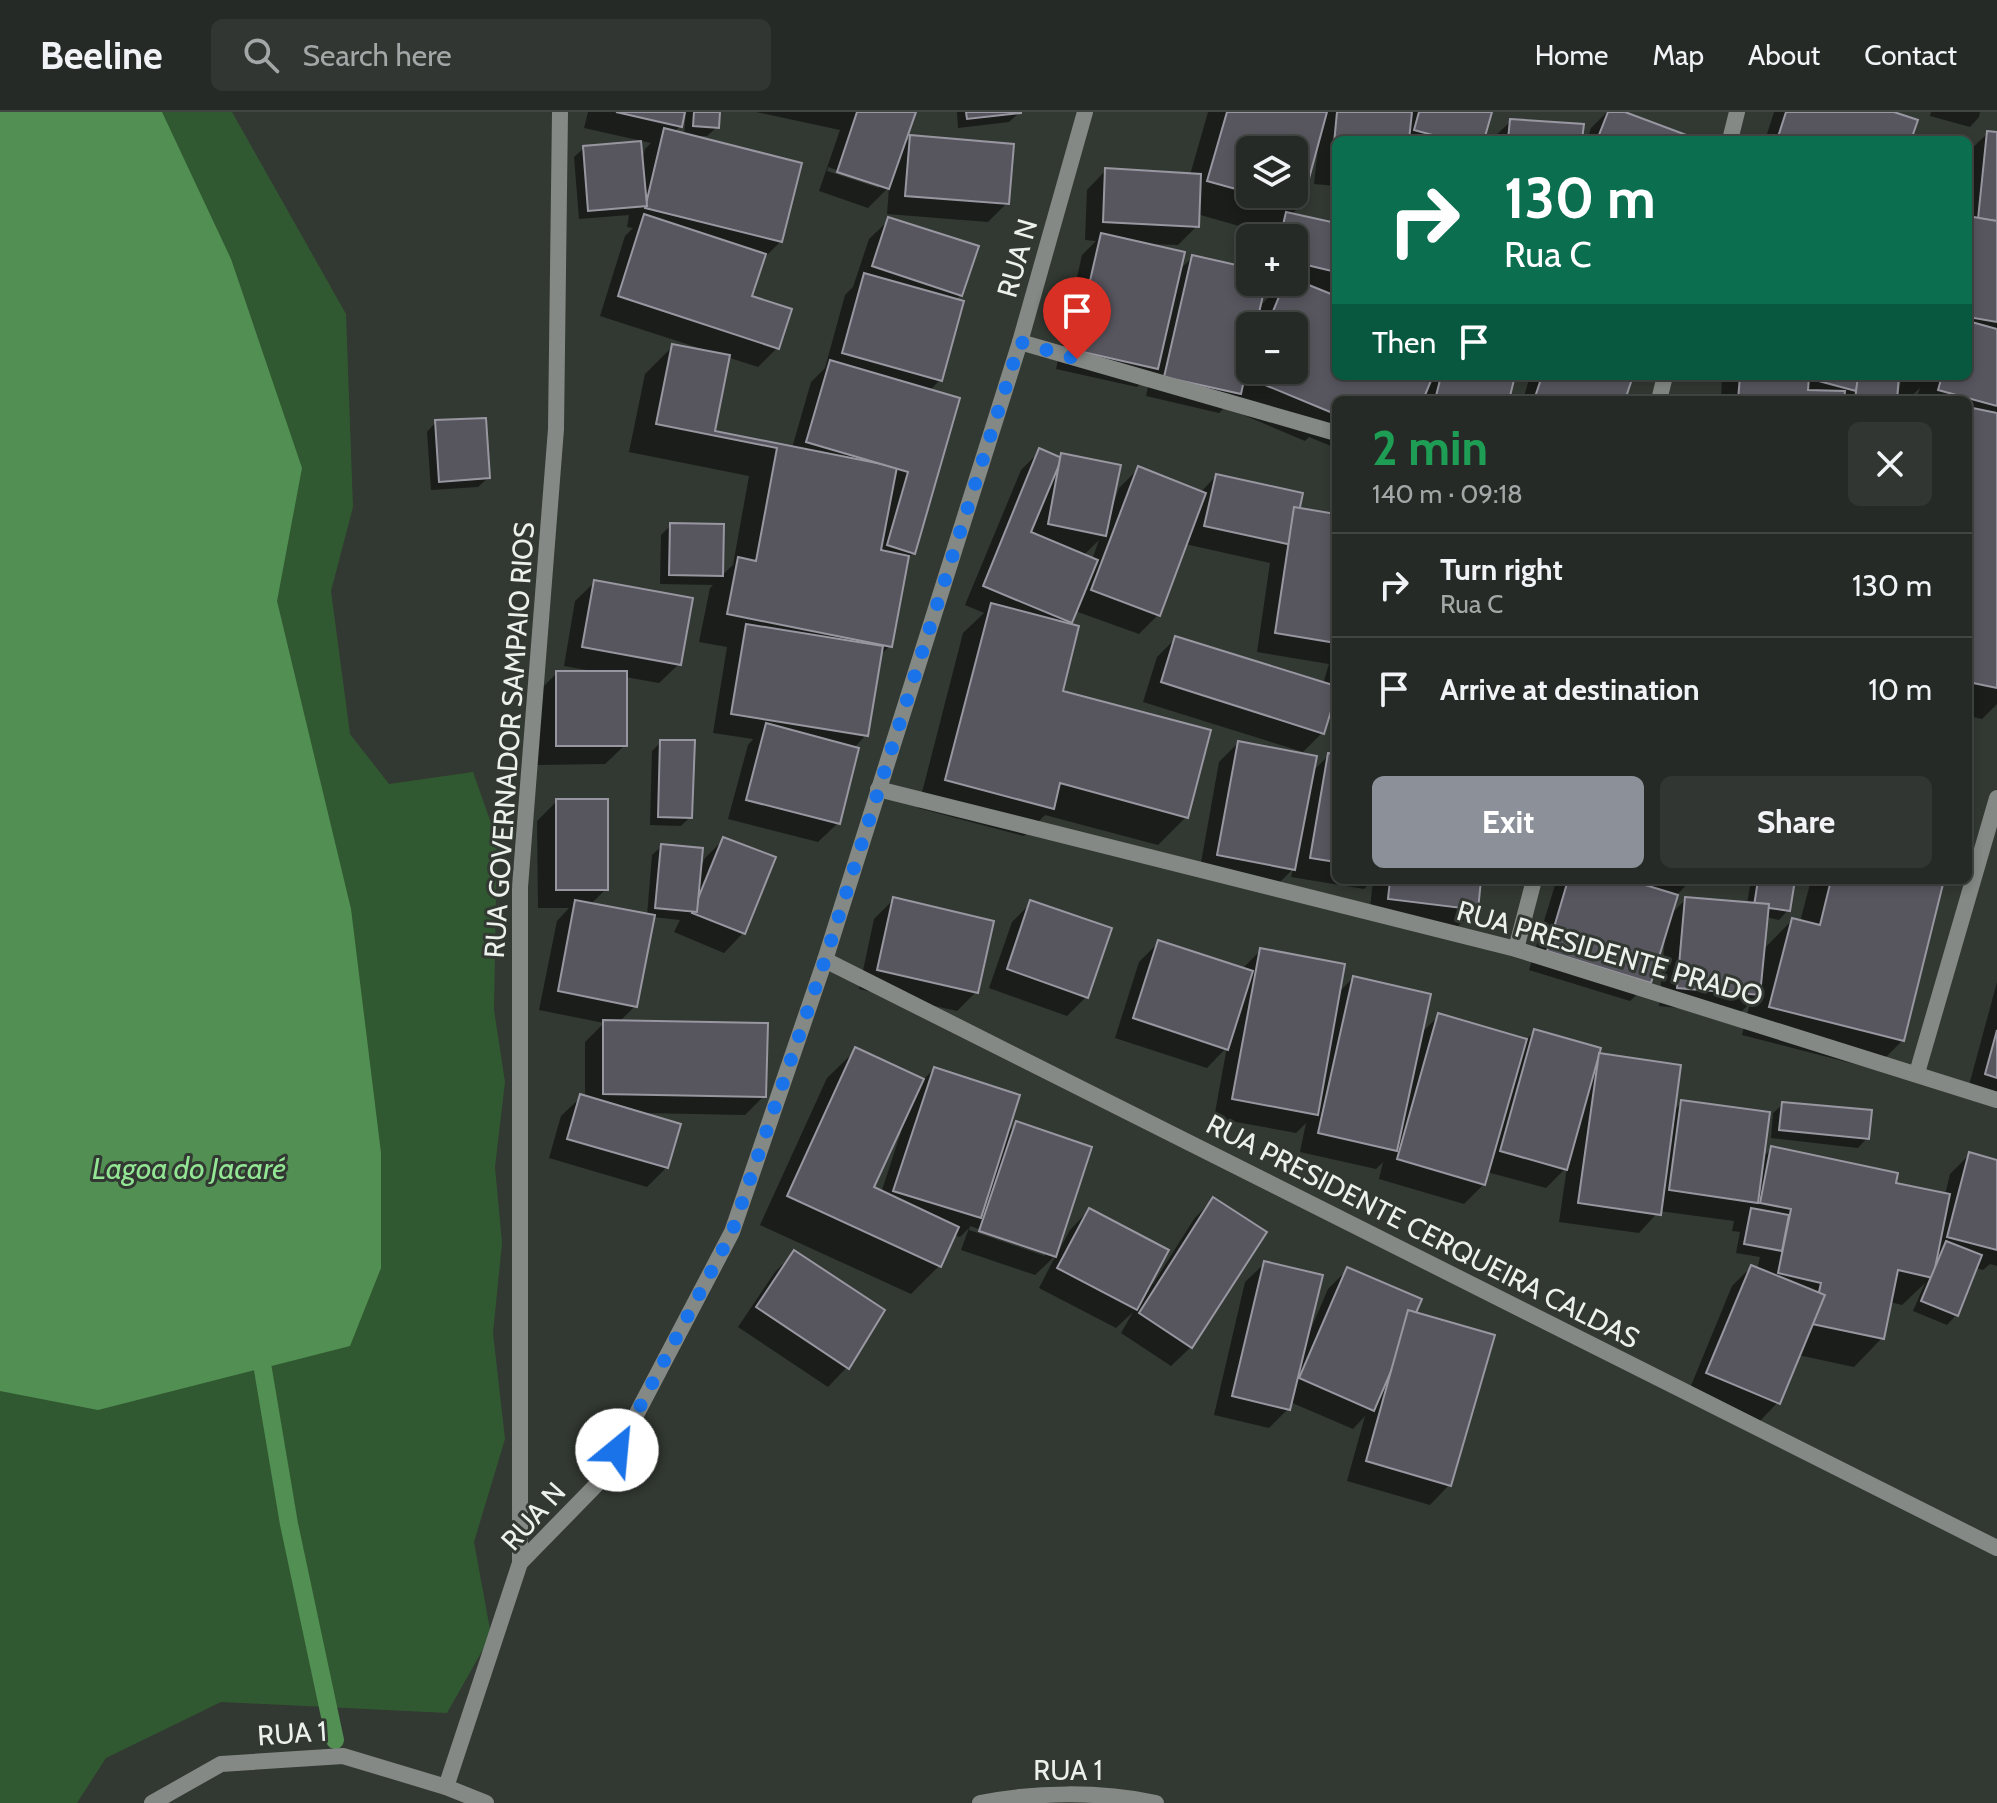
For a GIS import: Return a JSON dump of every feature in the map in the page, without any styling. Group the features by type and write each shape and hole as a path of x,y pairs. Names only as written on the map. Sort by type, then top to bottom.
{"street":[{"name":"RUA GOVERNADOR SAMPAIO RIOS","path":"520,1563 520,887 556,429 560,112"},
{"name":"RUA N","path":"446,1787 520,1563 603,1478 732,1232 825,960 1020,342 1085,112"},
{"path":"1731,136 1737,112"},
{"path":"1020,342 1332,432"},
{"name":"RUA PRESIDENTE PRADO","path":"878,789 1516,949 1997,1100"},
{"path":"1972,884 1997,798"},
{"path":"1516,949 1533,884"},
{"path":"1917,1073 1972,884"},
{"name":"RUA PRESIDENTE CERQUEIRA CALDAS","path":"825,960 1997,1548"},
{"name":"RUA 1","path":"152,1803 221,1764 343,1756 446,1787 486,1803"},
{"name":"RUA 1","path":"980,1803 1015,1796 1123,1796 1156,1803"}],"shaded area":[{"path":"0,112 232,112 346,314 353,507 331,591 350,734 389,784 473,772 497,840 494,1010 505,1082 495,1167 502,1243 493,1333 505,1439 474,1542 491,1635 447,1713 221,1702 106,1758 77,1803 0,1803"}],"water":[{"name":"Lagoa do Jacaré","path":"0,112 162,112 231,259 302,468 277,601 351,909 381,1153 381,1268 350,1346 98,1410 0,1391"}],"building":[{"path":"616,112 685,112 682,127"},
{"path":"694,112 720,112 719,128 693,126"},
{"path":"857,112 916,112 889,189 837,172"},
{"path":"966,112 1021,112 1021,113 967,119"},
{"path":"1227,112 1327,112 1308,182 1308,136 1236,136 1236,189 1207,181"},
{"path":"1337,112 1412,112 1409,136 1335,136"},
{"path":"1419,112 1492,112 1485,136 1436,136 1414,130"},
{"path":"1608,112 1625,112 1689,136 1599,136"},
{"path":"1786,112 1894,112 1918,120 1912,136 1778,136"},
{"path":"1510,119 1584,124 1582,136 1508,136"},
{"path":"664,128 802,163 782,242 645,208"},
{"path":"1987,131 1997,132 1997,221 1978,219"},
{"path":"910,135 1014,144 1009,204 905,196"},
{"path":"641,141 647,206 588,211 583,146"},
{"path":"1105,168 1201,174 1199,227 1103,222"},
{"path":"1286,212 1332,222 1332,271 1308,265 1308,224 1283,224"},
{"path":"644,214 766,254 752,296 792,309 779,349 618,296"},
{"path":"888,217 979,246 962,296 872,266"},
{"path":"1972,217 1997,221 1997,322 1972,318"},
{"path":"1101,233 1185,252 1158,369 1074,350"},
{"path":"1192,255 1236,265 1236,296 1263,296 1259,312 1236,312 1236,384 1243,384 1241,394 1164,377"},
{"path":"864,273 964,301 942,381 842,353"},
{"path":"1308,285 1332,294 1332,380 1431,380 1425,396 1332,396 1332,413 1263,384 1308,384 1308,312 1273,312 1279,296 1308,296"},
{"path":"1972,322 1997,329 1997,406 1972,399 1972,396 1938,390 1941,380 1972,380"},
{"path":"672,344 730,355 715,431 897,467 881,550 909,556 892,647 727,614 738,557 756,561 777,448 656,424"},
{"path":"830,360 960,398 915,554 887,545 908,472 806,442"},
{"path":"1440,380 1514,380 1510,396 1436,396"},
{"path":"1541,380 1632,380 1626,396 1535,396"},
{"path":"1740,380 1809,380 1808,390 1845,391 1844,396 1738,396"},
{"path":"1815,380 1858,380 1856,391"},
{"path":"1858,380 1899,380 1897,396 1856,396"},
{"path":"1972,408 1997,413 1997,688 1972,683"},
{"path":"486,418 490,478 439,482 435,420"},
{"path":"1039,448 1062,458 1031,532 1098,560 1072,623 983,586"},
{"path":"1061,453 1121,465 1106,536 1048,524"},
{"path":"1138,466 1206,493 1160,616 1091,590"},
{"path":"1216,474 1303,493 1292,545 1204,526"},
{"path":"1294,507 1332,513 1332,642 1275,633"},
{"path":"670,523 724,524 723,576 669,575"},
{"path":"594,580 693,598 681,665 582,647"},
{"path":"991,603 1079,626 1063,691 1211,730 1188,818 1060,783 1054,809 945,780"},
{"path":"746,624 883,646 868,736 731,714"},
{"path":"1175,636 1332,685 1332,708 1324,734 1161,682"},
{"path":"556,671 627,671 627,746 556,746"},
{"path":"766,723 859,748 840,824 746,800"},
{"path":"660,740 695,740 692,818 658,817"},
{"path":"1238,741 1317,756 1295,870 1217,855"},
{"path":"1328,753 1332,754 1332,861 1310,858"},
{"path":"556,799 608,799 608,890 556,890"},
{"path":"723,837 776,857 745,934 692,913"},
{"path":"661,844 703,848 697,912 655,908"},
{"path":"1390,884 1481,884 1478,910 1388,899"},
{"path":"1567,884 1642,884 1678,895 1651,983 1547,951"},
{"path":"1757,884 1794,884 1790,911 1754,906"},
{"path":"1830,884 1943,884 1904,1041 1769,1007 1792,918 1820,925"},
{"path":"893,897 994,921 978,993 877,970"},
{"path":"1685,897 1769,904 1760,995 1677,988"},
{"path":"575,900 655,915 637,1007 558,991"},
{"path":"1030,900 1112,928 1088,998 1007,969"},
{"path":"1158,940 1253,971 1228,1050 1133,1018"},
{"path":"1260,948 1345,964 1318,1115 1232,1099"},
{"path":"1353,976 1431,994 1397,1151 1318,1133"},
{"path":"1438,1013 1527,1039 1485,1185 1397,1159"},
{"path":"603,1020 768,1023 766,1097 603,1094"},
{"path":"1534,1029 1601,1048 1567,1170 1500,1151"},
{"path":"1997,1030 1997,1078 1985,1074"},
{"path":"855,1047 924,1079 874,1187 959,1227 941,1267 787,1196"},
{"path":"1599,1053 1681,1065 1661,1215 1578,1203"},
{"path":"934,1067 1020,1095 981,1218 893,1191"},
{"path":"580,1094 681,1124 668,1168 567,1139"},
{"path":"1681,1100 1770,1112 1758,1203 1669,1190"},
{"path":"1782,1102 1872,1110 1869,1139 1779,1130"},
{"path":"1016,1121 1092,1147 1056,1257 979,1231"},
{"path":"1771,1146 1898,1173 1896,1183 1950,1194 1933,1278 1898,1270 1884,1339 1812,1324 1821,1283 1778,1273 1791,1209 1760,1203"},
{"path":"1969,1152 1997,1160 1997,1250 1947,1237"},
{"path":"1213,1197 1267,1232 1192,1348 1139,1313"},
{"path":"1089,1208 1169,1250 1137,1310 1057,1268"},
{"path":"1751,1208 1789,1215 1782,1251 1744,1244"},
{"path":"1946,1241 1982,1255 1958,1316 1921,1301"},
{"path":"794,1250 885,1310 849,1369 756,1307"},
{"path":"1264,1261 1323,1275 1290,1410 1232,1396"},
{"path":"1751,1265 1825,1295 1780,1404 1706,1373"},
{"path":"1347,1267 1422,1299 1374,1411 1299,1378"},
{"path":"1408,1310 1495,1335 1451,1486 1366,1461"}],"waterway":[{"path":"259,1346 289,1524 335,1740"}],"route":[{"path":"617,1450 732,1232 825,960 1020,342 1077,359"}]}
